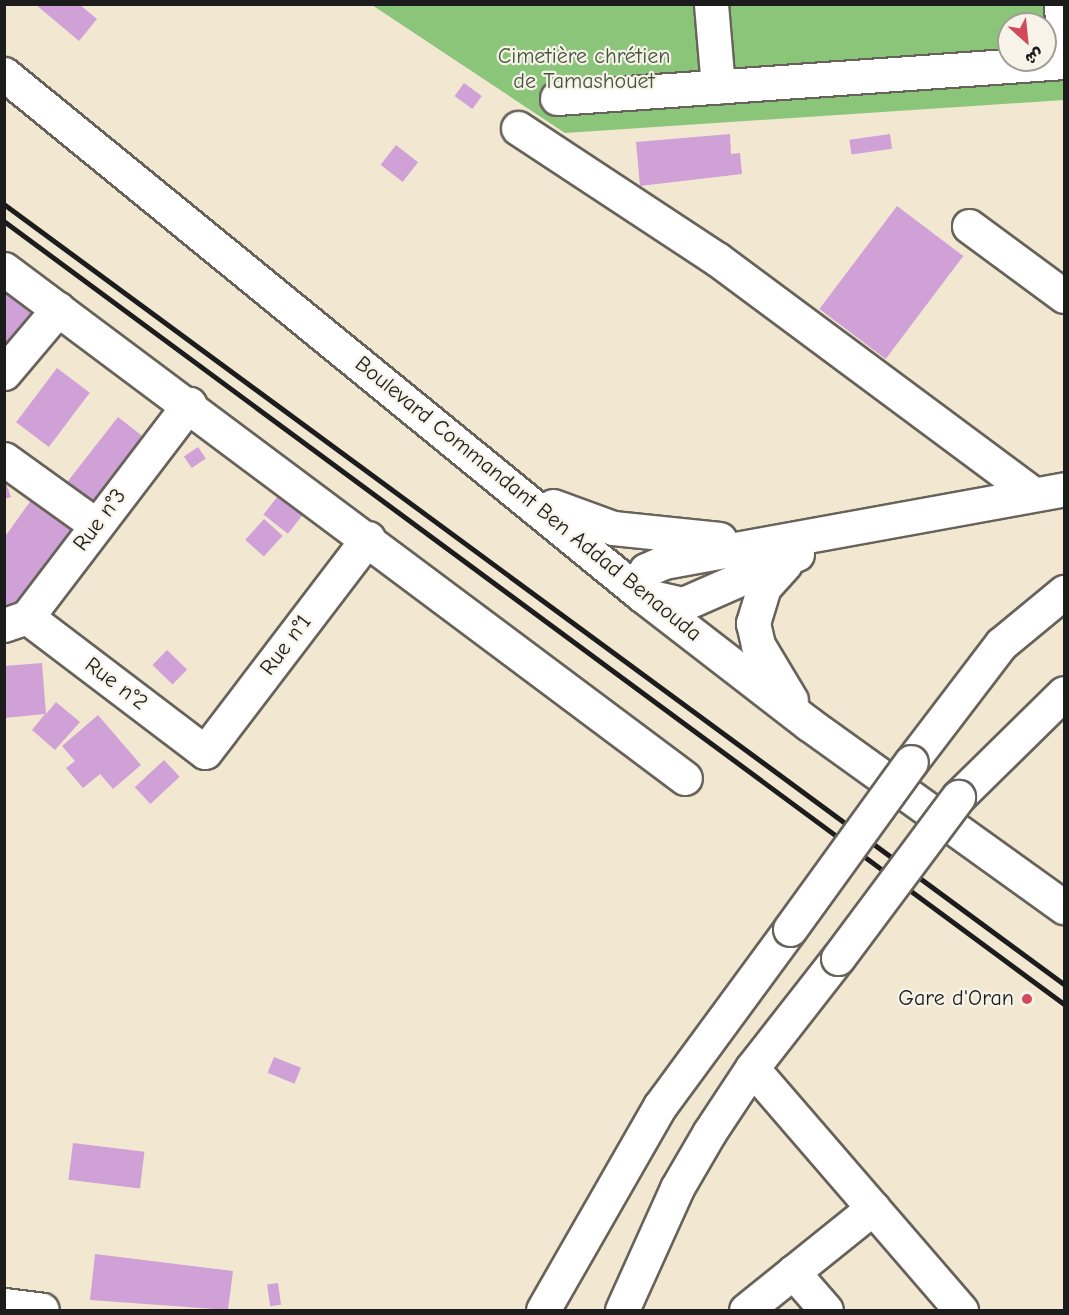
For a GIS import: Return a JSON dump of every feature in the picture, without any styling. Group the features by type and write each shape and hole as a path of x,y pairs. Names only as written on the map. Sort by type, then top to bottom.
{"street":[{"path":"711,4 718,87"},
{"path":"557,98 1065,62 1061,4"},
{"name":"Boulevard Commandant Ben Addad Benaouda","path":"4,74 526,494 642,594 809,724 1065,907"},
{"path":"518,128 717,259 1049,492"},
{"path":"969,226 1065,296"},
{"path":"4,269 189,404 685,778"},
{"path":"4,373 57,309"},
{"name":"Rue n°3","path":"16,621 96,525 189,404"},
{"path":"4,459 96,525"},
{"path":"834,533 797,554 699,600 669,604 642,594 642,576 664,562 834,533 1049,492"},
{"path":"526,494 578,518 650,534 730,540 834,533"},
{"name":"Rue n°1","path":"205,752 368,538"},
{"path":"797,554 764,587 753,623 768,666 809,724"},
{"path":"543,1311 660,1106 911,762 1001,644 1065,592"},
{"name":"Rue n°2","path":"16,621 205,752"},
{"path":"622,1311 677,1188 752,1068 838,958 958,797 1065,693"},
{"path":"752,1068 961,1311"},
{"path":"746,1311 873,1209"},
{"path":"793,1272 826,1311"},
{"path":"4,1305 42,1311"}],"green space":[{"name":"Cimetière chrétien de Tamashouet","path":"372,5 1064,5 1064,100 565,133"}],"building":[{"path":"35,4 79,4 97,19 79,41"},
{"path":"464,83 482,96 472,109 455,96"},
{"path":"730,134 731,154 740,153 742,174 640,186 636,142"},
{"path":"890,134 892,149 851,155 849,140"},
{"path":"396,145 418,162 403,182 381,165"},
{"path":"897,206 963,256 886,359 819,309"},
{"path":"4,292 41,321 4,354"},
{"path":"57,368 90,393 49,447 16,422"},
{"path":"118,417 149,441 96,508 66,484"},
{"path":"198,447 206,459 192,468 184,457"},
{"path":"4,478 11,497 4,499"},
{"path":"285,487 309,506 288,534 263,515"},
{"path":"34,496 84,532 17,612 4,603 4,538"},
{"path":"264,519 283,536 264,557 245,540"},
{"path":"167,650 187,669 173,685 152,665"},
{"path":"42,663 46,714 56,702 80,722 55,750 32,730 45,714 4,718 4,666"},
{"path":"98,715 141,765 113,789 100,774 83,788 66,768 75,761 62,746"},
{"path":"164,760 180,777 150,804 135,787"},
{"path":"274,1057 301,1068 295,1084 268,1073"},
{"path":"73,1143 144,1152 140,1188 68,1180"},
{"path":"95,1254 233,1271 228,1310 90,1300"},
{"path":"278,1283 281,1305 270,1306 267,1285"}],"railway":[{"path":"4,204 1064,984"},
{"path":"4,221 1064,1004"}],"place":[{"name":"Gare d'Oran","path":"1027,999"}]}
